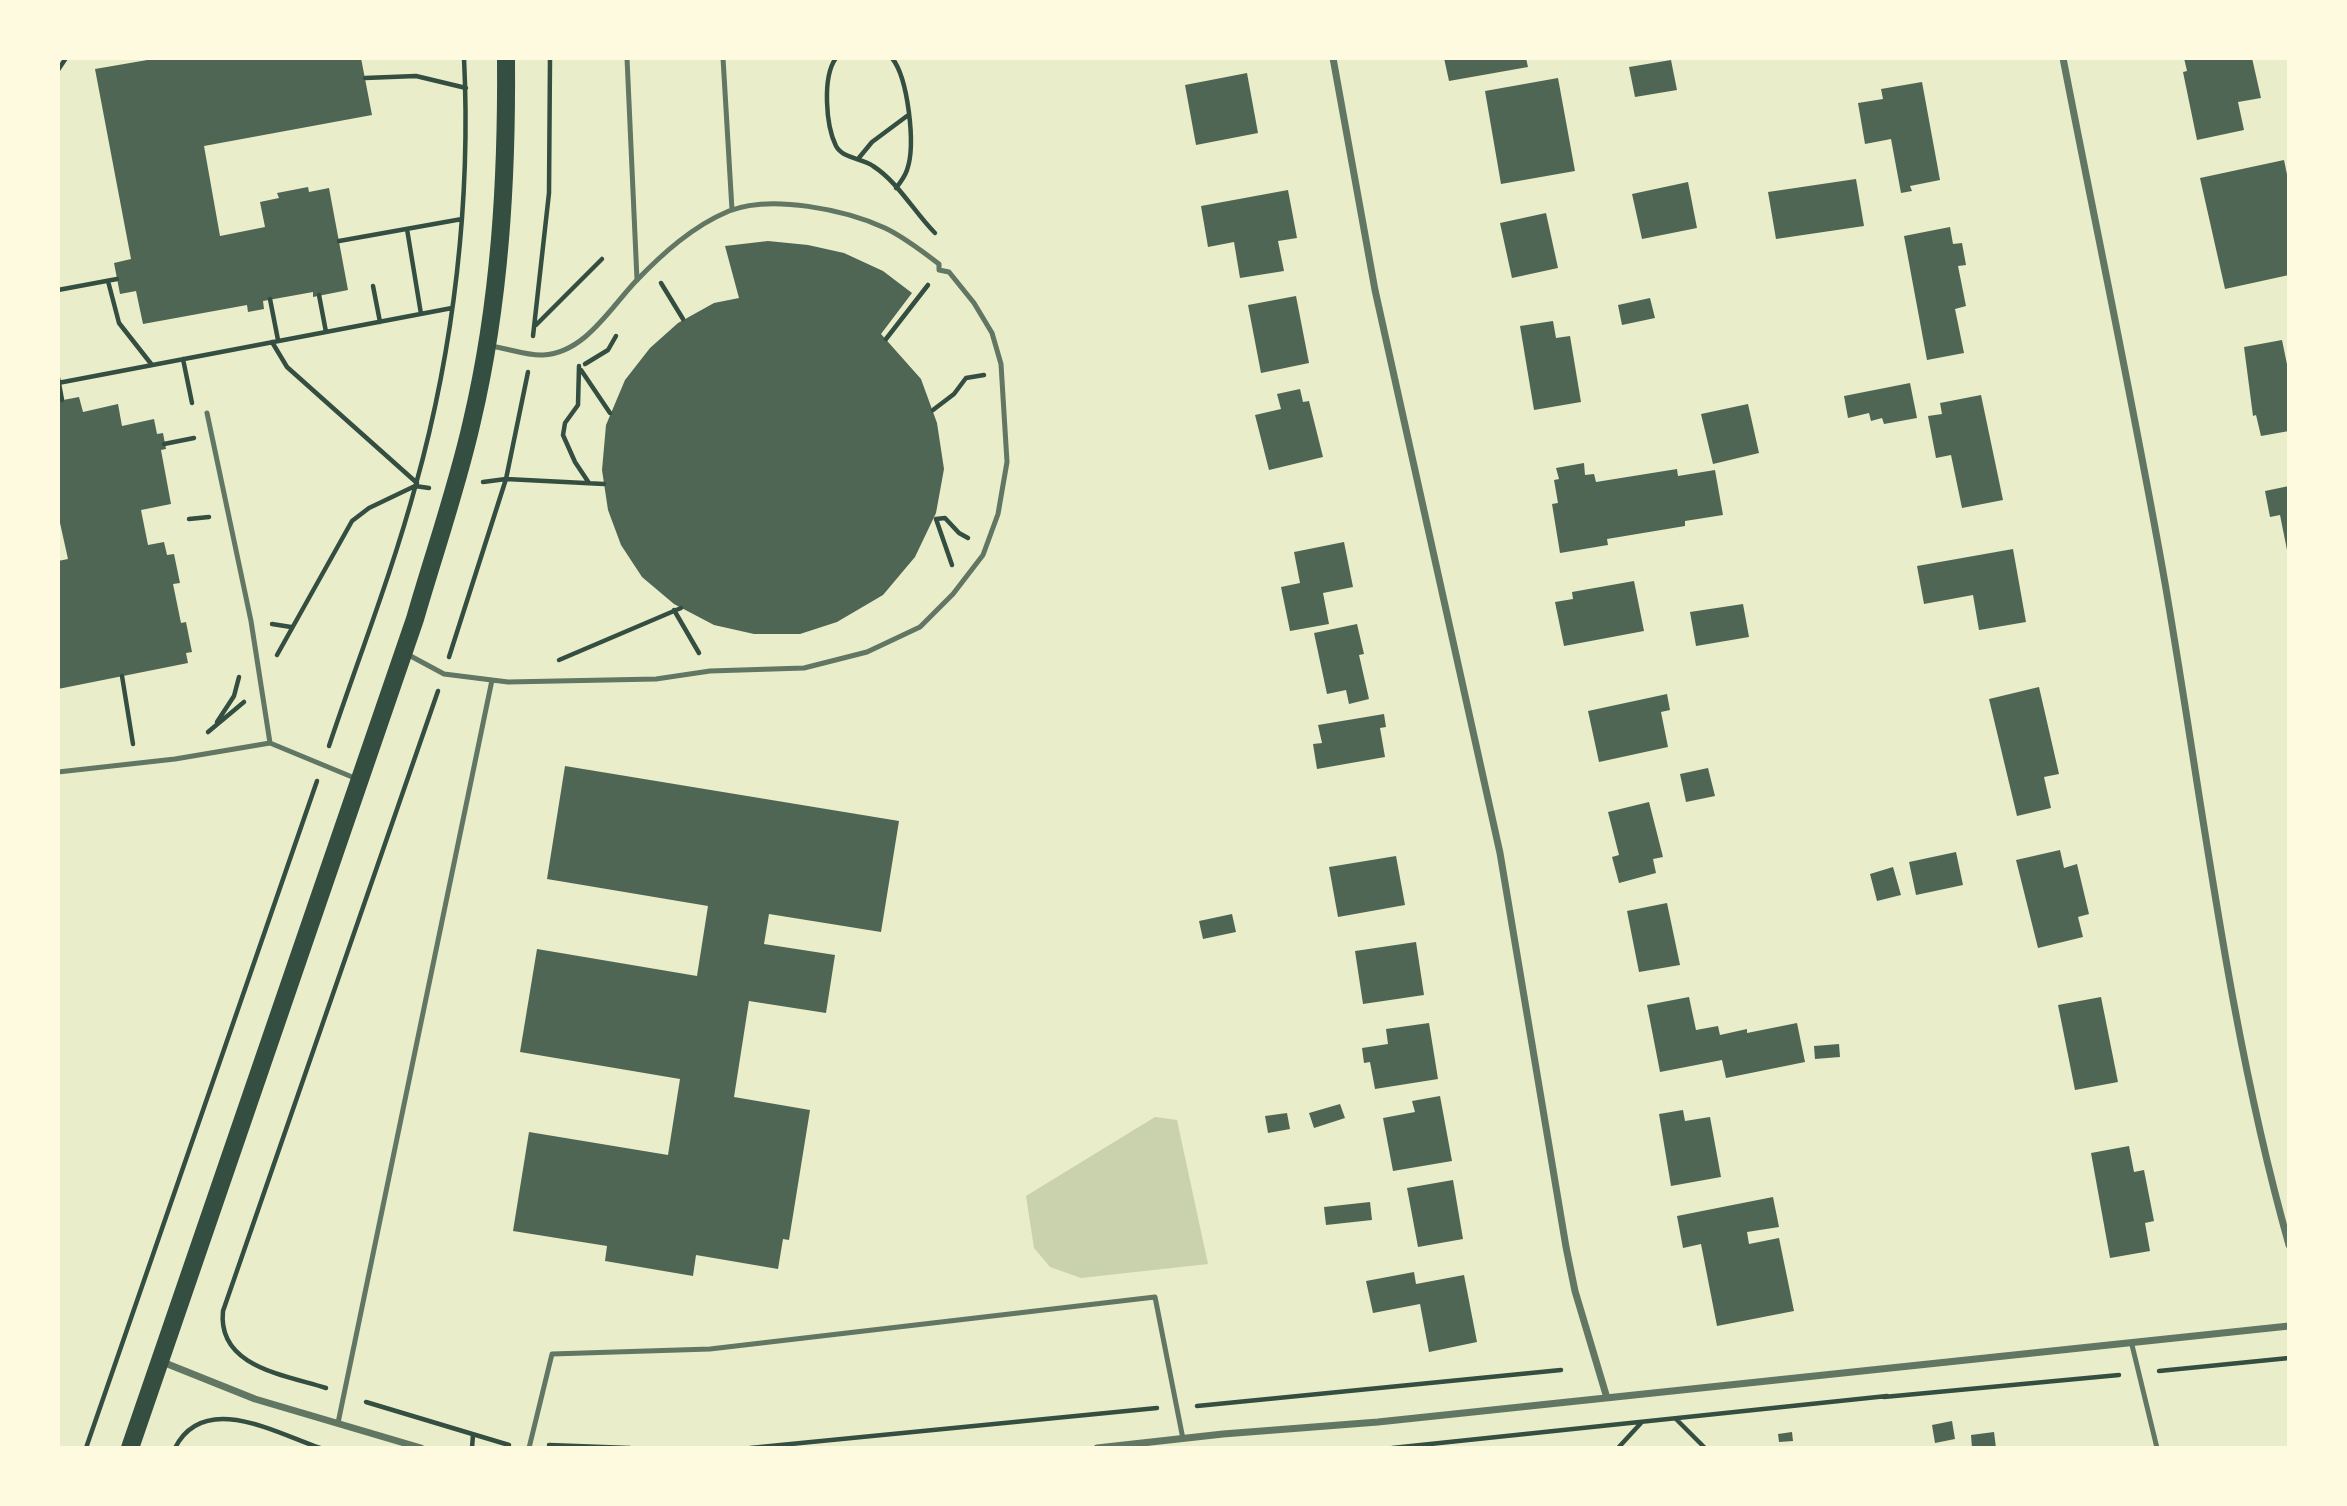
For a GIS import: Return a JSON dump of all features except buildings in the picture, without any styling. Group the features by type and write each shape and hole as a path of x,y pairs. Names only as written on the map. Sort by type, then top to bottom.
{"main road":[{"path":"130,1448 404,652 457,485 487,345 502,228 506,58"}],"street":[{"path":"1333,58 1376,290 1500,853 1566,1247 1606,1398"},
{"path":"2063,58 2165,582 2225,960 2273,1186 2289,1245"},
{"path":"1097,1448 1606,1398 1955,1360 2132,1345 2289,1326"},
{"path":"160,1361 255,1399 421,1448"}],"lane":[{"path":"627,58 637,280"},
{"path":"723,58 732,209"},
{"path":"404,652 444,674 492,680 656,679 710,671 804,668 867,652 920,627 961,585 986,548 998,514 1007,461 1002,372 992,333 974,303 949,272 939,270 939,264 886,229 854,217 817,208 772,204 732,209 700,225 637,280 590,334 570,346 544,355 487,345"},
{"path":"207,413 261,683 270,743"},
{"path":"338,1423 492,680"},
{"path":"58,772 175,759 270,743 360,780"},
{"path":"529,1448 552,1354 710,1349 1155,1297 1183,1439"},
{"path":"2132,1345 2157,1448"}],"path":[{"path":"58,70 66,58"},
{"path":"86,1448 323,765 416,485 452,308 462,219 466,88 464,58"},
{"path":"460,663 448,660 506,479 535,325 549,193 550,58"},
{"path":"836,58 827,83 835,142 845,155 880,170 896,188 907,170 910,157 903,77 892,58"},
{"path":"365,78 416,76 466,88"},
{"path":"858,159 872,142 907,116"},
{"path":"339,241 462,219"},
{"path":"407,229 421,314"},
{"path":"535,325 602,259"},
{"path":"886,339 939,270"},
{"path":"656,274 683,319"},
{"path":"58,290 117,279"},
{"path":"108,281 119,323 152,365"},
{"path":"373,286 380,322"},
{"path":"319,295 326,332"},
{"path":"270,299 275,341 287,367 416,485"},
{"path":"62,400 58,381 452,308"},
{"path":"590,484 575,462 563,435 565,423 579,405 579,366 610,413"},
{"path":"933,410 954,394 966,378 1002,372"},
{"path":"164,444 198,437"},
{"path":"506,479 604,484"},
{"path":"207,733 238,708 261,683 352,521 369,508 416,485"},
{"path":"189,519 214,516"},
{"path":"961,585 936,519 945,518 959,533 986,548"},
{"path":"554,662 681,608"},
{"path":"674,611 710,671"},
{"path":"337,1391 250,1363 239,1356 224,1336 223,1311 444,674"},
{"path":"122,676 134,752"},
{"path":"1392,1448 2289,1358"},
{"path":"366,1402 520,1448 586,1444 630,1448"},
{"path":"176,1448 189,1428 199,1422 219,1418 320,1448"},
{"path":"1676,1419 1705,1448"},
{"path":"1618,1448 1641,1423"},
{"path":"472,1448 473,1435"}],"green space":[{"path":"1155,1117 1177,1120 1208,1264 1081,1278 1050,1267 1034,1248 1026,1196"}]}
